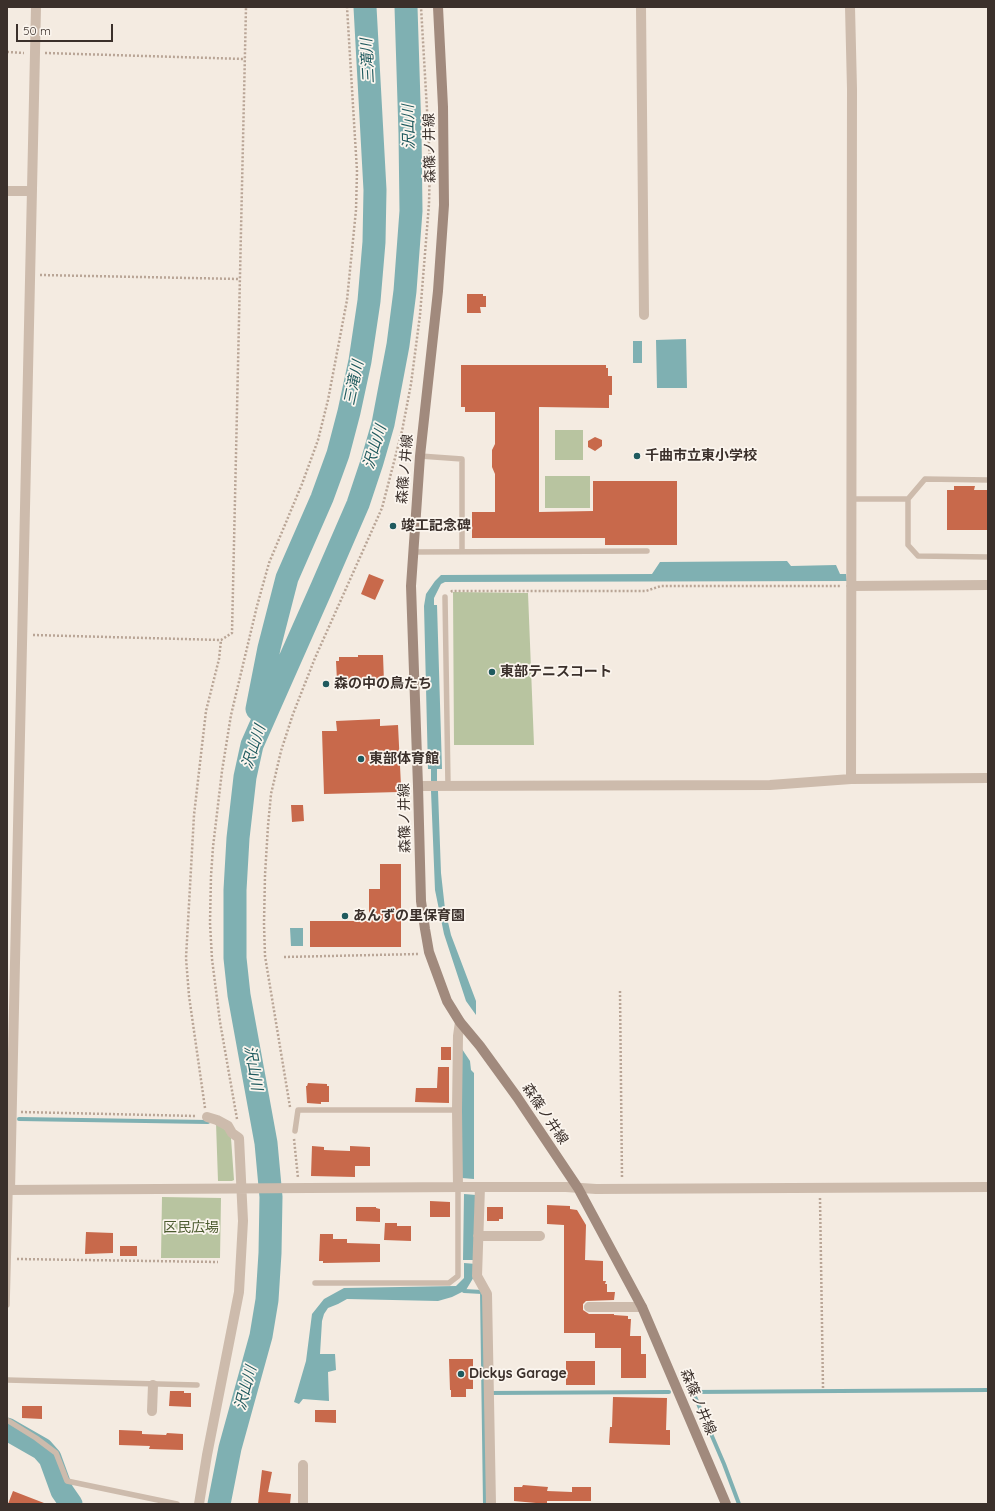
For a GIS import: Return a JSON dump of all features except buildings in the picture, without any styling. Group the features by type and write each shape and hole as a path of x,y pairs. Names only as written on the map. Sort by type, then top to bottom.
{"main road":[{"name":"森篠ノ井線","path":"438,7 443,107 444,205 438,291 420,456 411,586 421,901 429,952 448,1001 460,1022 480,1046 517,1097 578,1188 642,1307 726,1504"}],"street":[{"path":"36,7 21,634 12,1112 8,1190 459,1187 988,1187"},
{"path":"641,7 644,315"},
{"path":"850,7 852,89 851,779"},
{"path":"7,191 31,192"},
{"path":"851,586 988,585"},
{"path":"418,786 770,785 851,779 988,778"},
{"path":"459,1187 456,1110 458,1036 460,1022"},
{"path":"199,1504 207,1454 239,1292 243,1228 243,1189 239,1138 232,1133 228,1126 207,1116"},
{"path":"479,1187 477,1276 487,1294 491,1504"},
{"path":"478,1236 540,1236"},
{"path":"589,1307 642,1307"},
{"path":"152,1411 153,1385"},
{"path":"303,1465 303,1504"}],"lane":[{"path":"420,456 462,459 462,551"},
{"path":"988,480 925,479 908,500 908,544 918,556 988,557"},
{"path":"852,499 908,500"},
{"path":"413,552 647,551"},
{"path":"446,597 448,786"},
{"path":"295,1131 298,1110 456,1110"},
{"path":"315,1283 450,1283 458,1276 459,1187"},
{"path":"7,1305 8,1190"},
{"path":"7,1380 197,1385"},
{"path":"7,1420 36,1438 56,1453 67,1481 178,1504"}],"path":[{"path":"21,634 221,640 232,633 246,7"},
{"path":"239,1138 212,959 210,923 211,876 222,771 231,714 269,563 302,484 318,440 328,400 347,300 354,226 357,171 347,7"},
{"path":"291,1108 265,956 265,875 271,794 281,751 293,714 315,658 382,508 402,431 411,384 420,314 429,204 430,161 422,7"},
{"path":"7,52 245,59"},
{"path":"29,274 240,279"},
{"path":"446,597 452,591 646,591 661,586 851,586"},
{"path":"12,1112 207,1116 189,996 186,958 194,815 206,711 219,659 221,640"},
{"path":"284,957 419,954 429,952"},
{"path":"620,991 622,1188"},
{"path":"295,1131 294,1144 297,1188"},
{"path":"820,1187 823,1388"},
{"path":"8,1259 218,1262"}],"green space":[{"path":"555,430 583,430 583,460 555,460"},
{"path":"545,476 590,476 590,508 545,508"},
{"name":"東部テニスコート","path":"453,592 528,593 534,745 454,745"},
{"path":"216,1123 223,1127 231,1138 234,1180 232,1181 218,1181"},
{"name":"区民広場","path":"162,1197 221,1198 220,1258 161,1258"}],"water":[{"path":"686,339 687,388 657,388 656,340"},
{"path":"633,341 642,341 642,363 633,363"},
{"path":"787,561 791,566 836,565 840,574 846,574 847,581 445,582 441,584 434,598 434,605 437,605 442,769 437,769 437,781 431,781 431,769 428,769 424,606 426,594 441,575 652,574 660,562"},
{"path":"431,791 438,791 441,873 445,909 451,935 476,1001 476,1015 466,1001 444,934 435,890"},
{"path":"290,928 303,928 303,946 291,946"},
{"path":"462,1049 470,1061 471,1070 474,1073 474,1179 462,1178"},
{"path":"464,1194 476,1195 476,1260 463,1260"},
{"path":"464,1263 476,1264 475,1275 466,1290 452,1297 438,1301 347,1299 328,1308 322,1321 320,1354 335,1354 336,1370 328,1372 329,1401 303,1399 299,1404 294,1402 306,1361 312,1314 324,1299 344,1288 456,1286 464,1278"}],"waterway":[{"name":"三滝川","path":"257,709 269,648 287,578 322,498 338,454 360,361 369,301 374,242 375,190 365,7"},
{"name":"沢山川","path":"219,1504 230,1448 261,1336 267,1300 270,1253 271,1197 266,1143 239,995 235,958 235,890 238,838 245,777 252,745 358,504 383,424 398,345 405,291 411,211 406,7"},
{"path":"19,1119 208,1122"},
{"path":"464,1291 482,1292 485,1504"},
{"path":"739,1504 724,1464 693,1392 988,1390"},
{"path":"489,1393 669,1392"},
{"path":"7,1429 42,1449 50,1458 62,1491 71,1504"}],"place":[{"name":"千曲市立東小学校","path":"637,456"},
{"name":"竣工記念碑","path":"393,526"},
{"name":"東部テニスコート","path":"492,672"},
{"name":"森の中の鳥たち","path":"326,684"},
{"name":"東部体育館","path":"361,759"},
{"name":"あんずの里保育園","path":"345,916"},
{"name":"Dickys Garage","path":"461,1374"}]}
